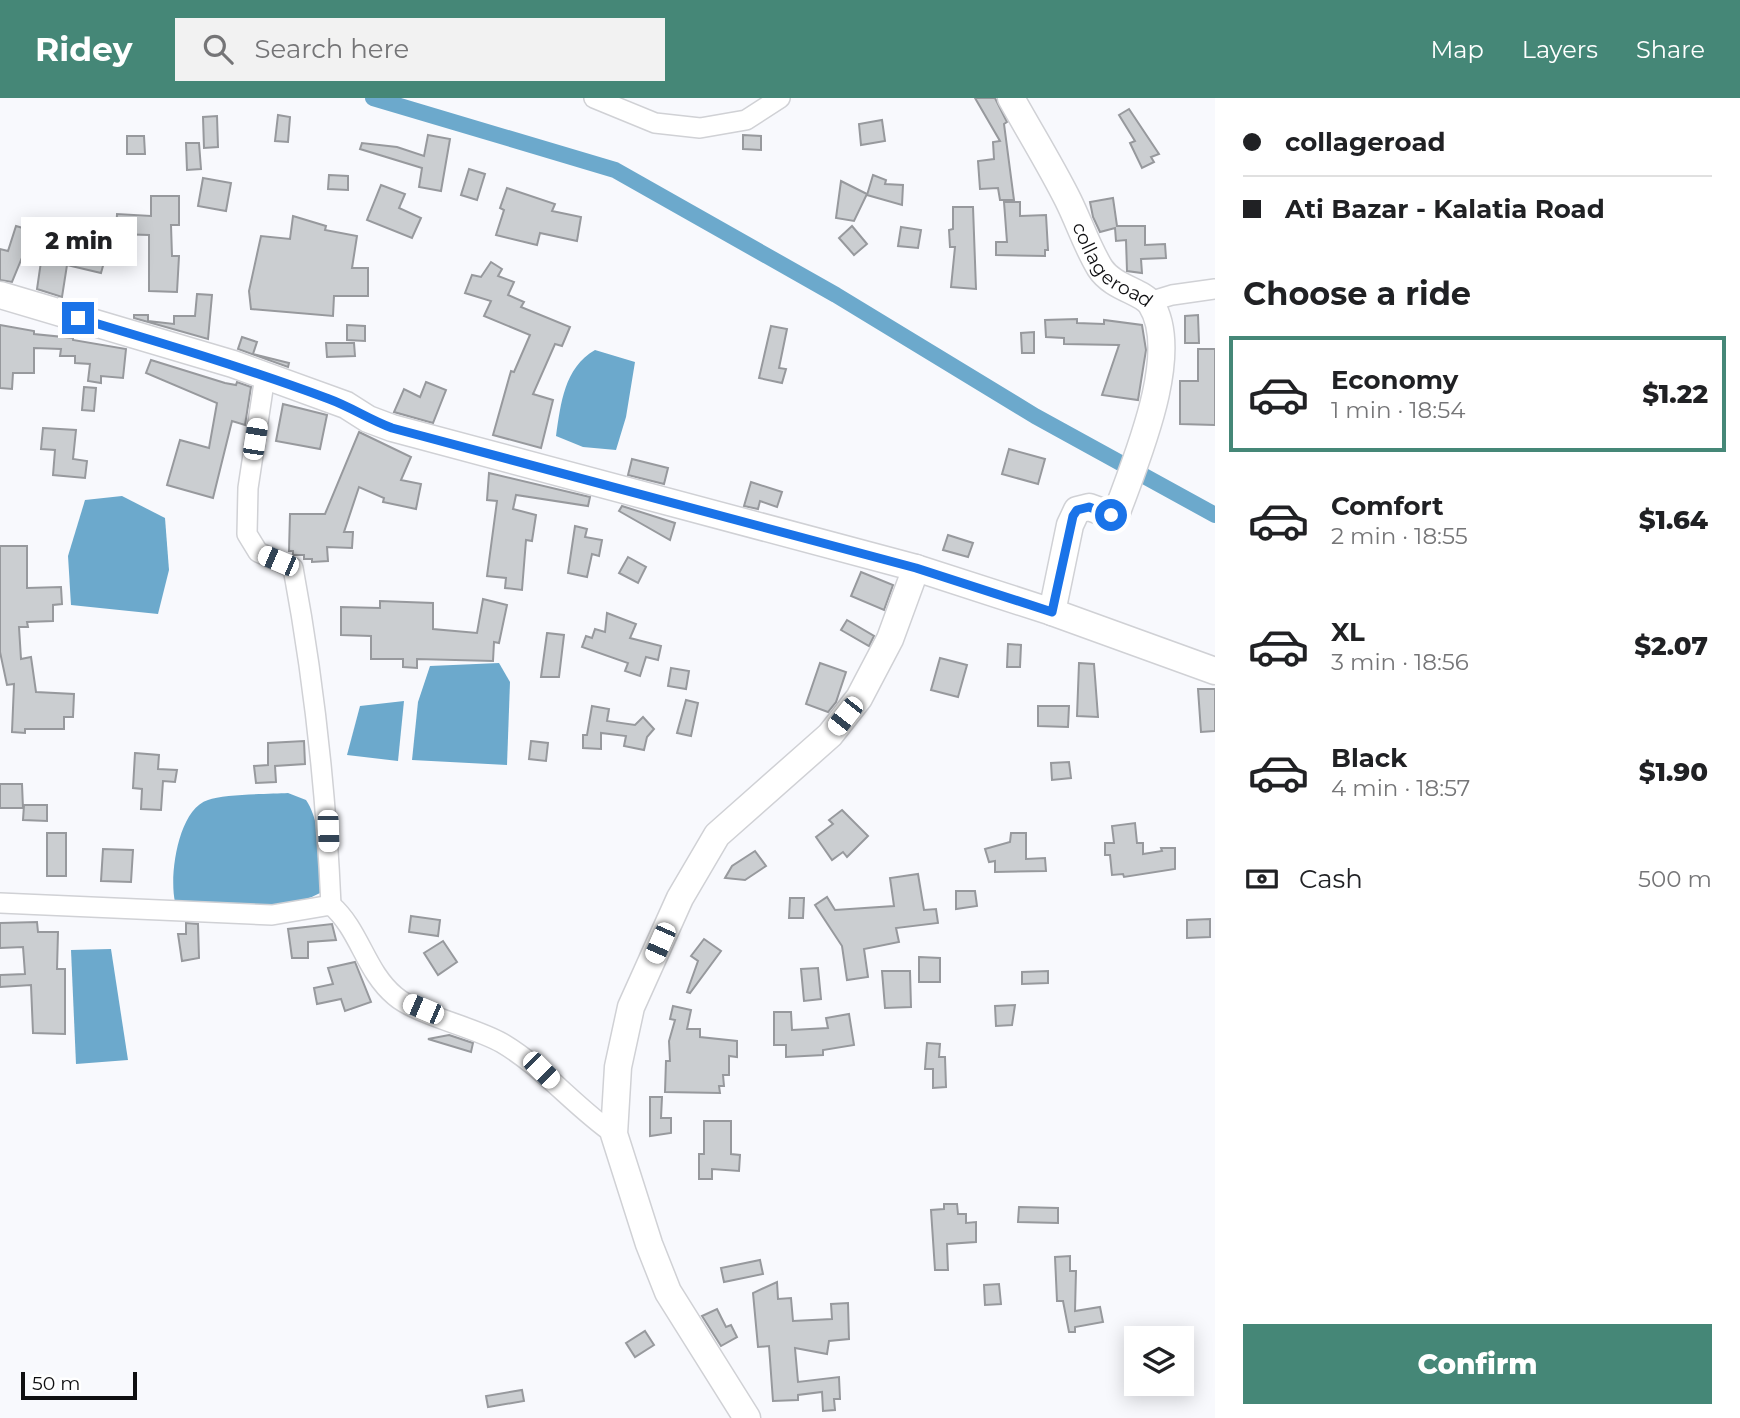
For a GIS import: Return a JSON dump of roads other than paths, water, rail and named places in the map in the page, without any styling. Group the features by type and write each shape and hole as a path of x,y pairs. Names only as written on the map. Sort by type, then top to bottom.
{"street":[{"path":"594,98 655,123 700,128 746,120 779,98"},
{"name":"collageroad","path":"1011,98 1067,199 1100,269 1117,286 1149,302 1162,327 1155,407 1131,472 1114,514 1089,507 1077,510 1073,516 1052,612"},
{"path":"1149,302 1172,295 1215,289"},
{"path":"0,295 265,376 346,405 368,419 392,428 916,568 1052,612 1215,671"},
{"path":"265,376 248,488 247,534 258,552 293,569 312,674 327,807 331,905 344,916 378,981 397,999 500,1042 541,1070 587,1115 614,1134"},
{"path":"747,1418 668,1292 649,1244 614,1134 618,1067 631,1007 680,898 718,835 830,735 859,698 890,639 916,568"},
{"path":"0,903 272,915 331,905"}],"water":[{"path":"595,350 635,362 626,417 616,450 583,447 556,436 562,399 570,376"},
{"path":"122,496 165,518 169,570 158,614 71,605 68,556 85,500"},
{"path":"499,663 510,682 507,765 412,760 418,702 430,666"},
{"path":"404,701 398,761 347,755 360,706"},
{"path":"288,793 306,800 315,820 321,858 320,893 285,905 267,907 175,902 173,876 178,845 189,816 198,806 208,800 225,797"},
{"path":"111,949 128,1060 76,1064 71,950"}],"waterway":[{"path":"373,98 615,170 836,295 1035,416 1215,515"}]}
